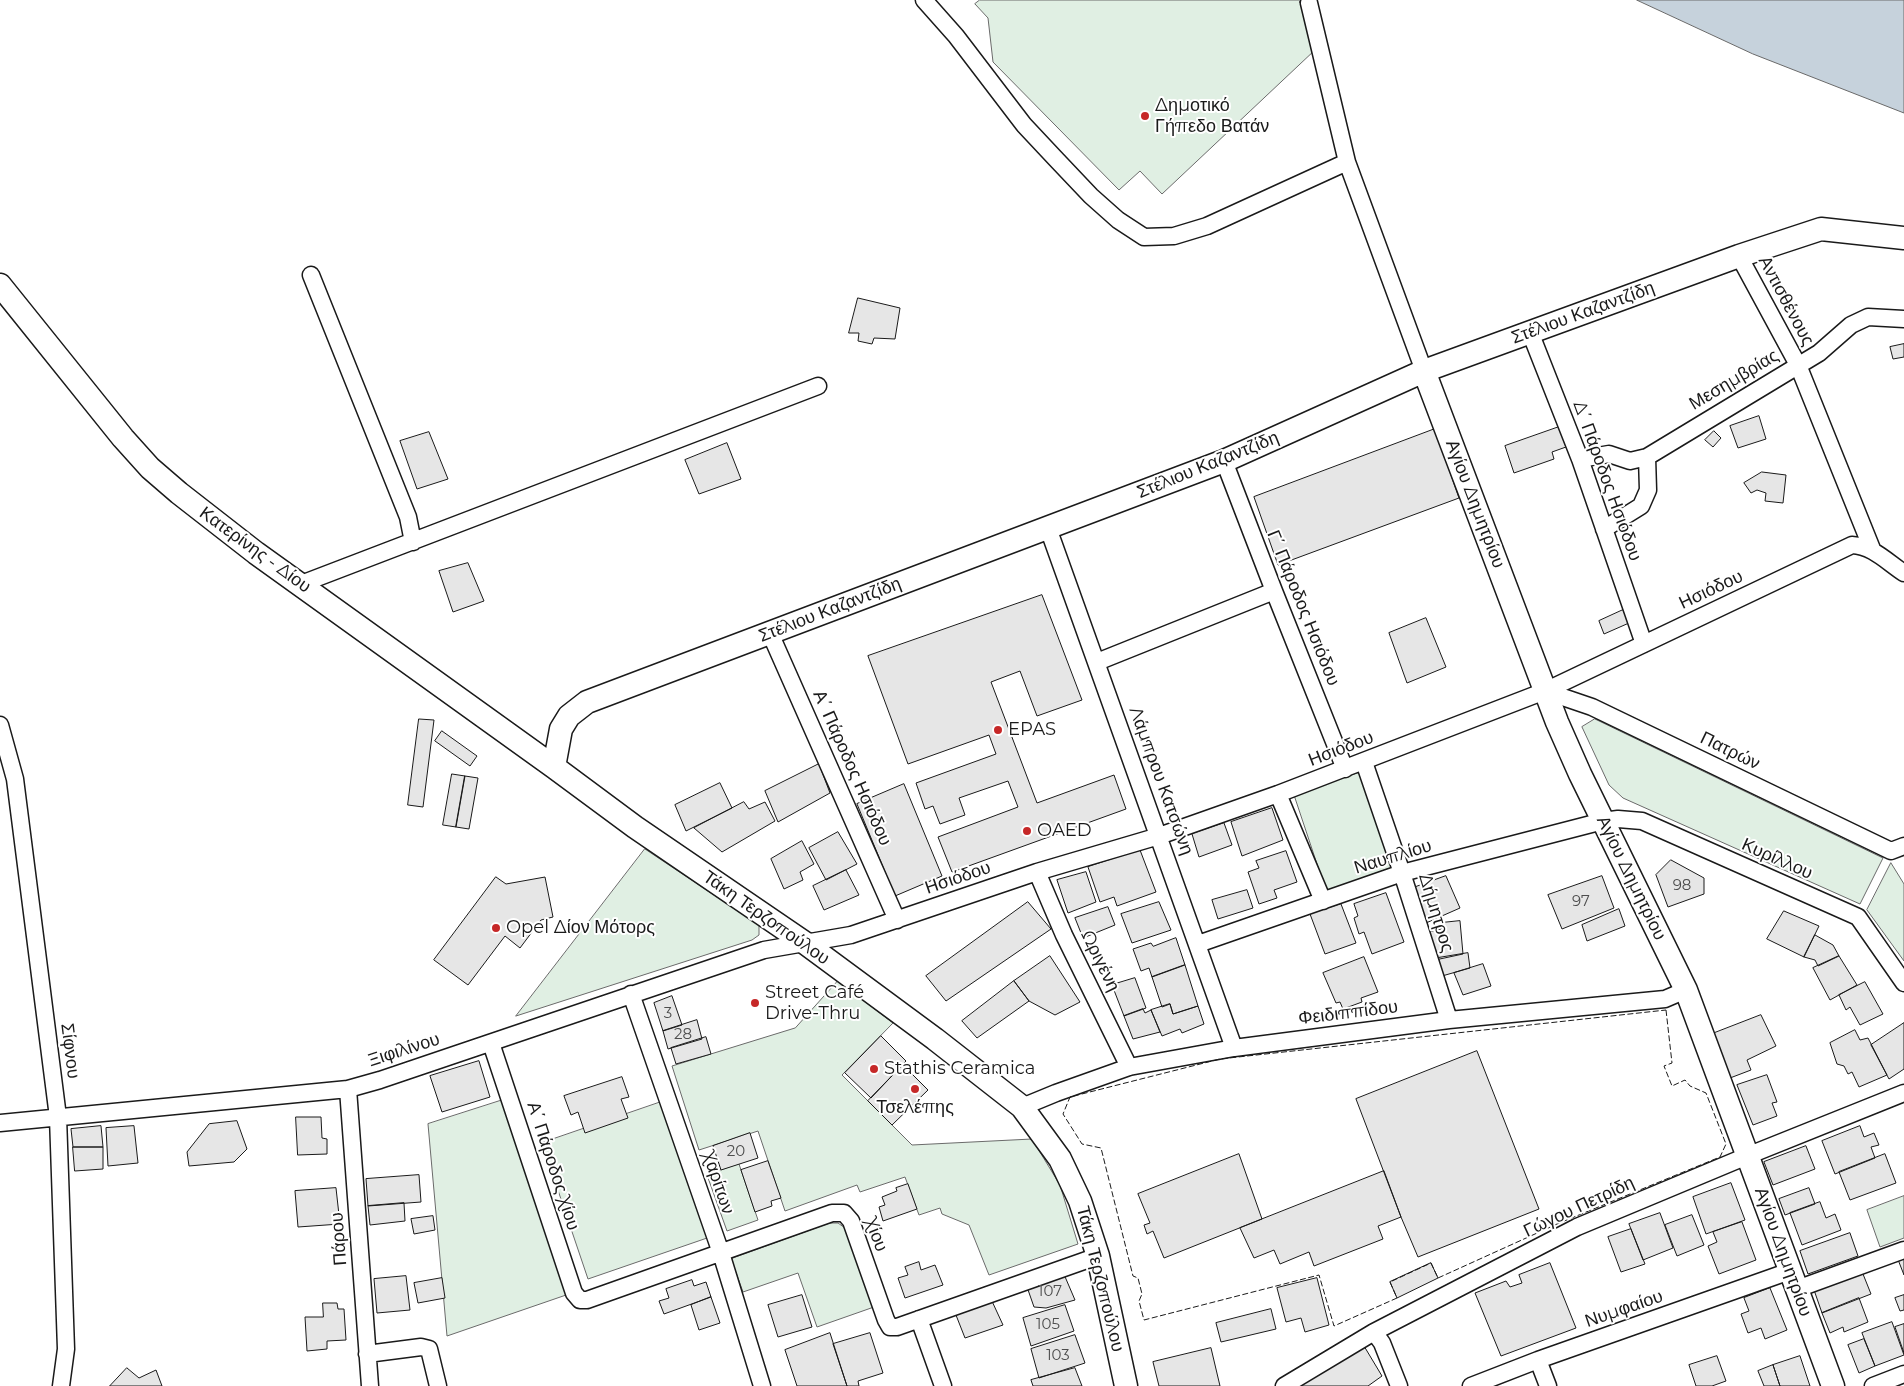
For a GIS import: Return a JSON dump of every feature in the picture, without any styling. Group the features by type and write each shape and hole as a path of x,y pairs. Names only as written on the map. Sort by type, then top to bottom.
{"street":[{"path":"924,0 956,36 1024,125 1118,220 1144,237 1174,236 1207,226 1347,162"},
{"path":"1310,3 1347,162 1424,371"},
{"name":"Στέλιου Καζαντζίδη","path":"554,767 561,730 569,716 587,702 1224,461 1424,371 1739,256 1821,229 1904,238"},
{"name":"Αντισθένους","path":"1739,256 1798,365 1872,549"},
{"path":"311,275 408,517 413,542"},
{"name":"Κατερίνης - Δίου","path":"0,285 91,399 150,468 256,553 554,767"},
{"name":"Μεσημβρίας","path":"1580,459 1609,454 1630,461 1647,457 1798,365 1818,352 1851,325 1868,317 1904,319"},
{"name":"Δ΄ Πάροδος Ησιόδου","path":"1530,332 1580,459 1644,644"},
{"name":"Αγίου Δημητρίου","path":"1424,371 1545,691 1570,751 1686,990 1833,1386"},
{"path":"301,584 818,386"},
{"path":"1604,529 1641,506 1648,490 1647,457"},
{"name":"Γ΄ Πάροδος Ησιόδου","path":"1224,461 1345,770"},
{"name":"Λάμπρου Κατσώνη","path":"1048,528 1234,1048"},
{"name":"Ησιόδου","path":"804,943 851,935 1037,872 1159,836 1345,770 1545,691 1852,545 1872,549"},
{"path":"1872,549 1904,573"},
{"path":"1097,662 1274,591"},
{"name":"Α΄ Πάροδος Ησιόδου","path":"770,633 897,920"},
{"name":"Πατρών","path":"1545,691 1592,707 1891,851 1899,848"},
{"name":"Σίφνου","path":"0,725 15,779 58,1117 66,1349 61,1386"},
{"name":"Δήμητρος","path":"1364,762 1449,1020"},
{"name":"Τάκη Τερζοπούλου","path":"554,767 635,826 804,943 935,1039 1022,1107 1060,1159 1080,1201 1098,1256 1126,1386"},
{"path":"1278,794 1323,901"},
{"name":"Κυρίλλου","path":"1604,821 1618,819 1642,822 1858,917 1904,983"},
{"name":"Ναυπλίου","path":"1198,944 1402,873 1604,821"},
{"name":"Ωριγένη","path":"1037,872 1064,934 1129,1067"},
{"name":"Ξιφιλίνου","path":"0,1123 348,1088 380,1080 492,1043 764,950 804,943"},
{"name":"Φειδιππίδου","path":"1022,1107 1129,1067 1234,1048 1449,1020 1665,999 1686,990"},
{"name":"Χαρίτων","path":"631,994 721,1253 762,1386"},
{"name":"Α΄ Πάροδος Χίου","path":"492,1043 574,1293 580,1300"},
{"name":"Πάρου","path":"348,1088 370,1386"},
{"name":"Γώγου Πετρίδη","path":"1284,1386 1374,1332 1577,1227 1904,1093"},
{"name":"Χίου","path":"580,1300 587,1300 832,1213 844,1213 851,1221 890,1327 897,1327 1098,1256"},
{"name":"Νυμφαίου","path":"1471,1386 1538,1360 1794,1280 1904,1250"},
{"path":"919,1319 943,1386"},
{"path":"1374,1332 1382,1343 1399,1386"},
{"path":"368,1354 422,1347 429,1349 438,1386"},
{"path":"1538,1360 1548,1386"},
{"path":"1874,1386 1904,1374"}],"green space":[{"name":"Δημοτικό Γήπεδο Βατάν","path":"980,0 1301,0 1299,2 1309,11 1316,49 1162,194 1140,171 1119,190 993,62 988,18 975,4"},
{"path":"1595,719 1883,858 1860,904 1623,798 1609,785 1582,727"},
{"path":"1364,771 1393,867 1326,891 1294,795"},
{"path":"645,849 759,925 759,935 752,940 516,1016"},
{"path":"1891,863 1904,884 1904,961 1867,910"},
{"path":"838,981 893,1023 842,1075 912,1145 1032,1139 1060,1185 1078,1244 989,1275 969,1225 942,1214 940,1208 919,1215 905,1177 860,1192 857,1185 785,1211 758,1131 699,1150 672,1066 795,1028"},
{"path":"506,1099 569,1294 447,1336 428,1124"},
{"path":"664,1101 710,1237 588,1279 542,1143"},
{"path":"739,1164 758,1220 727,1231 707,1175"},
{"path":"1904,1196 1904,1238 1880,1247 1867,1210"},
{"path":"830,1223 838,1223 845,1228 874,1307 817,1327 798,1273 743,1292 731,1259"}],"shaded area":[{"path":"1637,0 1904,0 1904,113 1753,54"}],"building":[{"path":"858,298 900,308 895,339 874,338 872,344 858,341 859,333 849,333"},
{"path":"1904,344 1904,357 1893,359 1890,347"},
{"path":"1759,416 1766,439 1738,448 1730,426"},
{"path":"1559,427 1566,447 1552,452 1554,459 1514,473 1505,446"},
{"path":"1435,429 1459,498 1278,565 1254,497"},
{"path":"1714,431 1721,438 1713,447 1705,440"},
{"path":"429,432 448,479 417,489 400,441"},
{"path":"727,443 741,479 699,494 685,460"},
{"path":"1762,472 1786,475 1783,503 1765,501 1766,493 1757,490 1751,493 1744,483"},
{"path":"468,563 484,601 453,612 439,571"},
{"name":"EPAS","path":"1042,595 1082,700 1037,716 1020,671 991,682 1037,803 1114,775 1126,809 952,872 938,837 1018,807 1008,781 959,798 965,815 940,824 933,806 925,809 916,783 996,754 989,735 908,764 868,656"},
{"path":"1623,610 1629,623 1604,634 1599,621"},
{"path":"1426,618 1446,667 1407,683 1389,633"},
{"path":"419,719 434,720 423,807 408,805"},
{"path":"442,731 477,756 470,766 435,741"},
{"path":"819,764 830,793 778,822 765,791"},
{"path":"452,774 465,776 456,827 443,825"},
{"path":"465,776 478,778 469,829 456,827"},
{"path":"720,783 732,808 686,831 675,805"},
{"path":"904,784 942,876 895,896 857,804"},
{"path":"744,802 749,809 765,802 775,821 722,852 694,828"},
{"path":"1272,808 1283,840 1242,856 1231,822"},
{"path":"1224,823 1232,845 1199,857 1192,834"},
{"path":"838,832 857,864 826,880 809,848"},
{"path":"802,841 814,864 800,872 803,880 784,889 771,859"},
{"path":"1140,850 1156,892 1117,906 1114,897 1100,902 1088,867"},
{"path":"1286,851 1297,882 1274,890 1277,898 1259,904 1248,872 1259,868 1256,861"},
{"path":"1671,860 1704,878 1704,894 1668,907 1656,875"},
{"path":"846,870 859,895 824,910 813,886"},
{"path":"1086,872 1096,902 1068,913 1057,880"},
{"path":"1446,876 1460,908 1426,923 1413,888"},
{"path":"1602,876 1614,908 1562,929 1548,895"},
{"name":"Opel Δίον Μότορς","path":"496,877 506,884 545,877 553,917 541,920 520,948 505,936 468,985 434,960"},
{"path":"1247,890 1253,908 1218,919 1212,900"},
{"path":"1386,893 1404,942 1372,954 1364,932 1359,934 1354,918 1358,916 1354,904"},
{"path":"1028,902 1051,929 946,1001 926,976"},
{"path":"1159,902 1171,930 1132,943 1121,914"},
{"path":"1341,904 1356,943 1325,954 1310,914"},
{"path":"1108,907 1115,925 1083,938 1075,918"},
{"path":"1619,909 1625,926 1587,941 1582,925"},
{"path":"1784,911 1819,926 1804,957 1767,939"},
{"path":"1460,921 1463,954 1435,960 1428,932 1441,929 1441,923"},
{"path":"1815,935 1833,945 1839,956 1818,966 1815,960 1804,957"},
{"path":"1176,938 1185,965 1152,977 1149,968 1141,971 1133,949 1151,943 1153,946"},
{"path":"1468,953 1470,968 1442,976 1438,958"},
{"path":"1050,956 1080,1002 1055,1015 1029,1001 1014,981"},
{"path":"1839,956 1857,985 1830,1000 1813,968"},
{"path":"1364,957 1378,992 1361,998 1362,1002 1343,1009 1340,1002 1336,1003 1323,973"},
{"path":"1483,964 1491,986 1463,995 1454,973"},
{"path":"1185,965 1198,1006 1173,1014 1170,1004 1162,1007 1152,977"},
{"path":"1135,978 1146,1008 1124,1016 1112,985"},
{"path":"1014,981 1029,1001 977,1038 962,1021"},
{"path":"1865,982 1883,1014 1860,1025 1850,1007 1846,1010 1839,995"},
{"path":"672,996 682,1025 663,1031 654,1003"},
{"path":"1170,1004 1173,1014 1198,1006 1204,1024 1182,1033 1180,1029 1162,1036 1151,1010"},
{"path":"1143,1009 1145,1013 1151,1010 1160,1032 1133,1039 1124,1016"},
{"path":"1761,1015 1776,1046 1747,1060 1751,1070 1730,1078 1712,1034"},
{"path":"697,1020 702,1039 668,1049 663,1031"},
{"path":"1904,1023 1904,1069 1889,1079 1871,1045"},
{"path":"1855,1030 1860,1040 1868,1038 1887,1075 1859,1087 1852,1072 1848,1074 1844,1066 1837,1064 1830,1043"},
{"name":"Stathis Ceramica","path":"881,1036 906,1061 871,1098 845,1073"},
{"path":"706,1037 711,1054 676,1064 671,1048"},
{"path":"1477,1051 1539,1209 1418,1257 1356,1099"},
{"path":"479,1061 490,1097 442,1112 430,1076"},
{"path":"903,1065 928,1090 892,1125 868,1101"},
{"path":"1767,1075 1777,1102 1772,1103 1777,1116 1753,1125 1737,1085"},
{"path":"622,1077 629,1097 621,1099 628,1118 585,1133 578,1112 571,1115 564,1096"},
{"path":"296,1117 321,1117 322,1138 327,1139 327,1154 298,1155"},
{"path":"237,1121 247,1149 234,1162 189,1166 187,1152 209,1124"},
{"path":"101,1126 103,1147 73,1147 71,1129"},
{"path":"134,1126 138,1163 108,1166 106,1128"},
{"path":"1860,1126 1864,1137 1874,1133 1879,1145 1871,1147 1875,1158 1835,1174 1822,1141"},
{"path":"750,1133 758,1158 721,1170 713,1146"},
{"path":"1806,1146 1815,1169 1773,1185 1764,1162"},
{"path":"73,1147 103,1147 103,1169 75,1171"},
{"path":"1239,1154 1262,1219 1164,1258 1153,1231 1147,1234 1144,1225 1150,1223 1138,1194"},
{"path":"1885,1154 1896,1183 1850,1200 1839,1172"},
{"path":"768,1161 781,1198 771,1201 772,1206 755,1212 741,1170"},
{"path":"1384,1171 1401,1217 1378,1226 1383,1239 1314,1266 1309,1252 1280,1264 1274,1250 1254,1258 1240,1228"},
{"path":"419,1175 421,1202 368,1206 366,1179"},
{"path":"1731,1183 1745,1220 1706,1234 1693,1197"},
{"path":"908,1184 917,1209 883,1221 879,1207 885,1205 882,1197 897,1191 896,1188"},
{"path":"336,1188 340,1224 298,1227 295,1191"},
{"path":"1809,1188 1815,1204 1785,1215 1779,1199"},
{"path":"1820,1202 1826,1218 1835,1214 1841,1230 1802,1245 1790,1213"},
{"path":"404,1203 405,1221 370,1225 368,1206"},
{"path":"1660,1213 1673,1248 1643,1260 1629,1224"},
{"path":"1692,1215 1704,1245 1677,1256 1665,1225"},
{"path":"433,1216 435,1230 414,1234 411,1219"},
{"path":"1742,1222 1756,1260 1719,1274 1708,1246 1717,1242 1713,1232"},
{"path":"1631,1229 1645,1264 1621,1272 1608,1237"},
{"path":"1850,1233 1858,1256 1808,1274 1800,1251"},
{"path":"1904,1255 1904,1275 1897,1257"},
{"path":"919,1262 921,1270 935,1265 943,1285 905,1298 898,1278 908,1275 905,1267"},
{"path":"1431,1263 1438,1278 1397,1298 1390,1282"},
{"path":"1550,1263 1576,1328 1501,1356 1475,1293 1506,1281 1510,1287 1522,1283 1519,1275"},
{"path":"1861,1269 1871,1294 1822,1313 1813,1287"},
{"path":"1063,1272 1075,1300 1046,1308 1034,1307 1026,1284"},
{"path":"406,1276 410,1310 377,1313 374,1279"},
{"path":"442,1278 445,1298 418,1303 414,1283"},
{"path":"1317,1278 1329,1325 1305,1332 1301,1318 1286,1322 1277,1288"},
{"path":"692,1280 694,1286 706,1282 711,1297 664,1314 659,1301 669,1298 666,1289"},
{"path":"1770,1288 1787,1330 1765,1339 1761,1328 1748,1333 1741,1314 1749,1311 1744,1298"},
{"path":"802,1295 812,1327 778,1337 768,1305"},
{"path":"1904,1295 1904,1310 1900,1311 1895,1298"},
{"path":"711,1297 720,1323 699,1330 691,1305"},
{"path":"1859,1298 1868,1322 1844,1332 1843,1327 1830,1333 1822,1313"},
{"path":"991,1299 1003,1325 965,1338 954,1310"},
{"path":"323,1303 337,1303 338,1309 344,1309 346,1340 327,1341 327,1349 307,1351 305,1317 323,1317"},
{"path":"1065,1305 1074,1331 1031,1346 1023,1318"},
{"path":"1271,1309 1276,1329 1221,1342 1216,1323"},
{"path":"1892,1322 1904,1355 1875,1366 1862,1333"},
{"path":"1904,1324 1904,1353 1895,1327"},
{"path":"830,1333 847,1386 797,1386 785,1350"},
{"path":"870,1333 883,1373 858,1381 859,1386 847,1386 833,1344"},
{"path":"1075,1335 1085,1363 1039,1378 1031,1349"},
{"path":"1864,1339 1875,1366 1859,1373 1848,1345"},
{"path":"1364,1346 1382,1376 1368,1386 1298,1386"},
{"path":"1211,1348 1220,1386 1159,1386 1153,1362"},
{"path":"1717,1356 1726,1381 1712,1386 1696,1386 1689,1365"},
{"path":"1800,1356 1810,1386 1780,1386 1773,1365"},
{"path":"1773,1365 1780,1386 1764,1386 1758,1371"},
{"path":"127,1368 139,1378 156,1370 162,1386 110,1386"},
{"path":"1075,1368 1082,1386 1033,1386 1031,1380"}],"fence":[{"path":"1666,1010 1672,1063 1664,1066 1672,1086 1685,1080 1690,1086 1706,1093 1726,1144 1720,1157 1557,1224 1438,1278 1431,1263 1390,1282 1397,1298 1334,1326 1319,1275 1144,1320 1139,1301 1142,1294 1138,1278 1133,1276 1101,1148 1082,1144 1063,1114 1070,1097 1220,1059 1666,1010"}],"place":[{"name":"Δημοτικό Γήπεδο Βατάν","path":"1145,116"},
{"name":"EPAS","path":"998,730"},
{"name":"OAED","path":"1027,831"},
{"name":"Opel Δίον Μότορς","path":"496,928"},
{"name":"Street Café Drive-Thru","path":"755,1003"},
{"name":"Stathis Ceramica","path":"874,1069"},
{"name":"Τσελέπης","path":"915,1089"}]}
